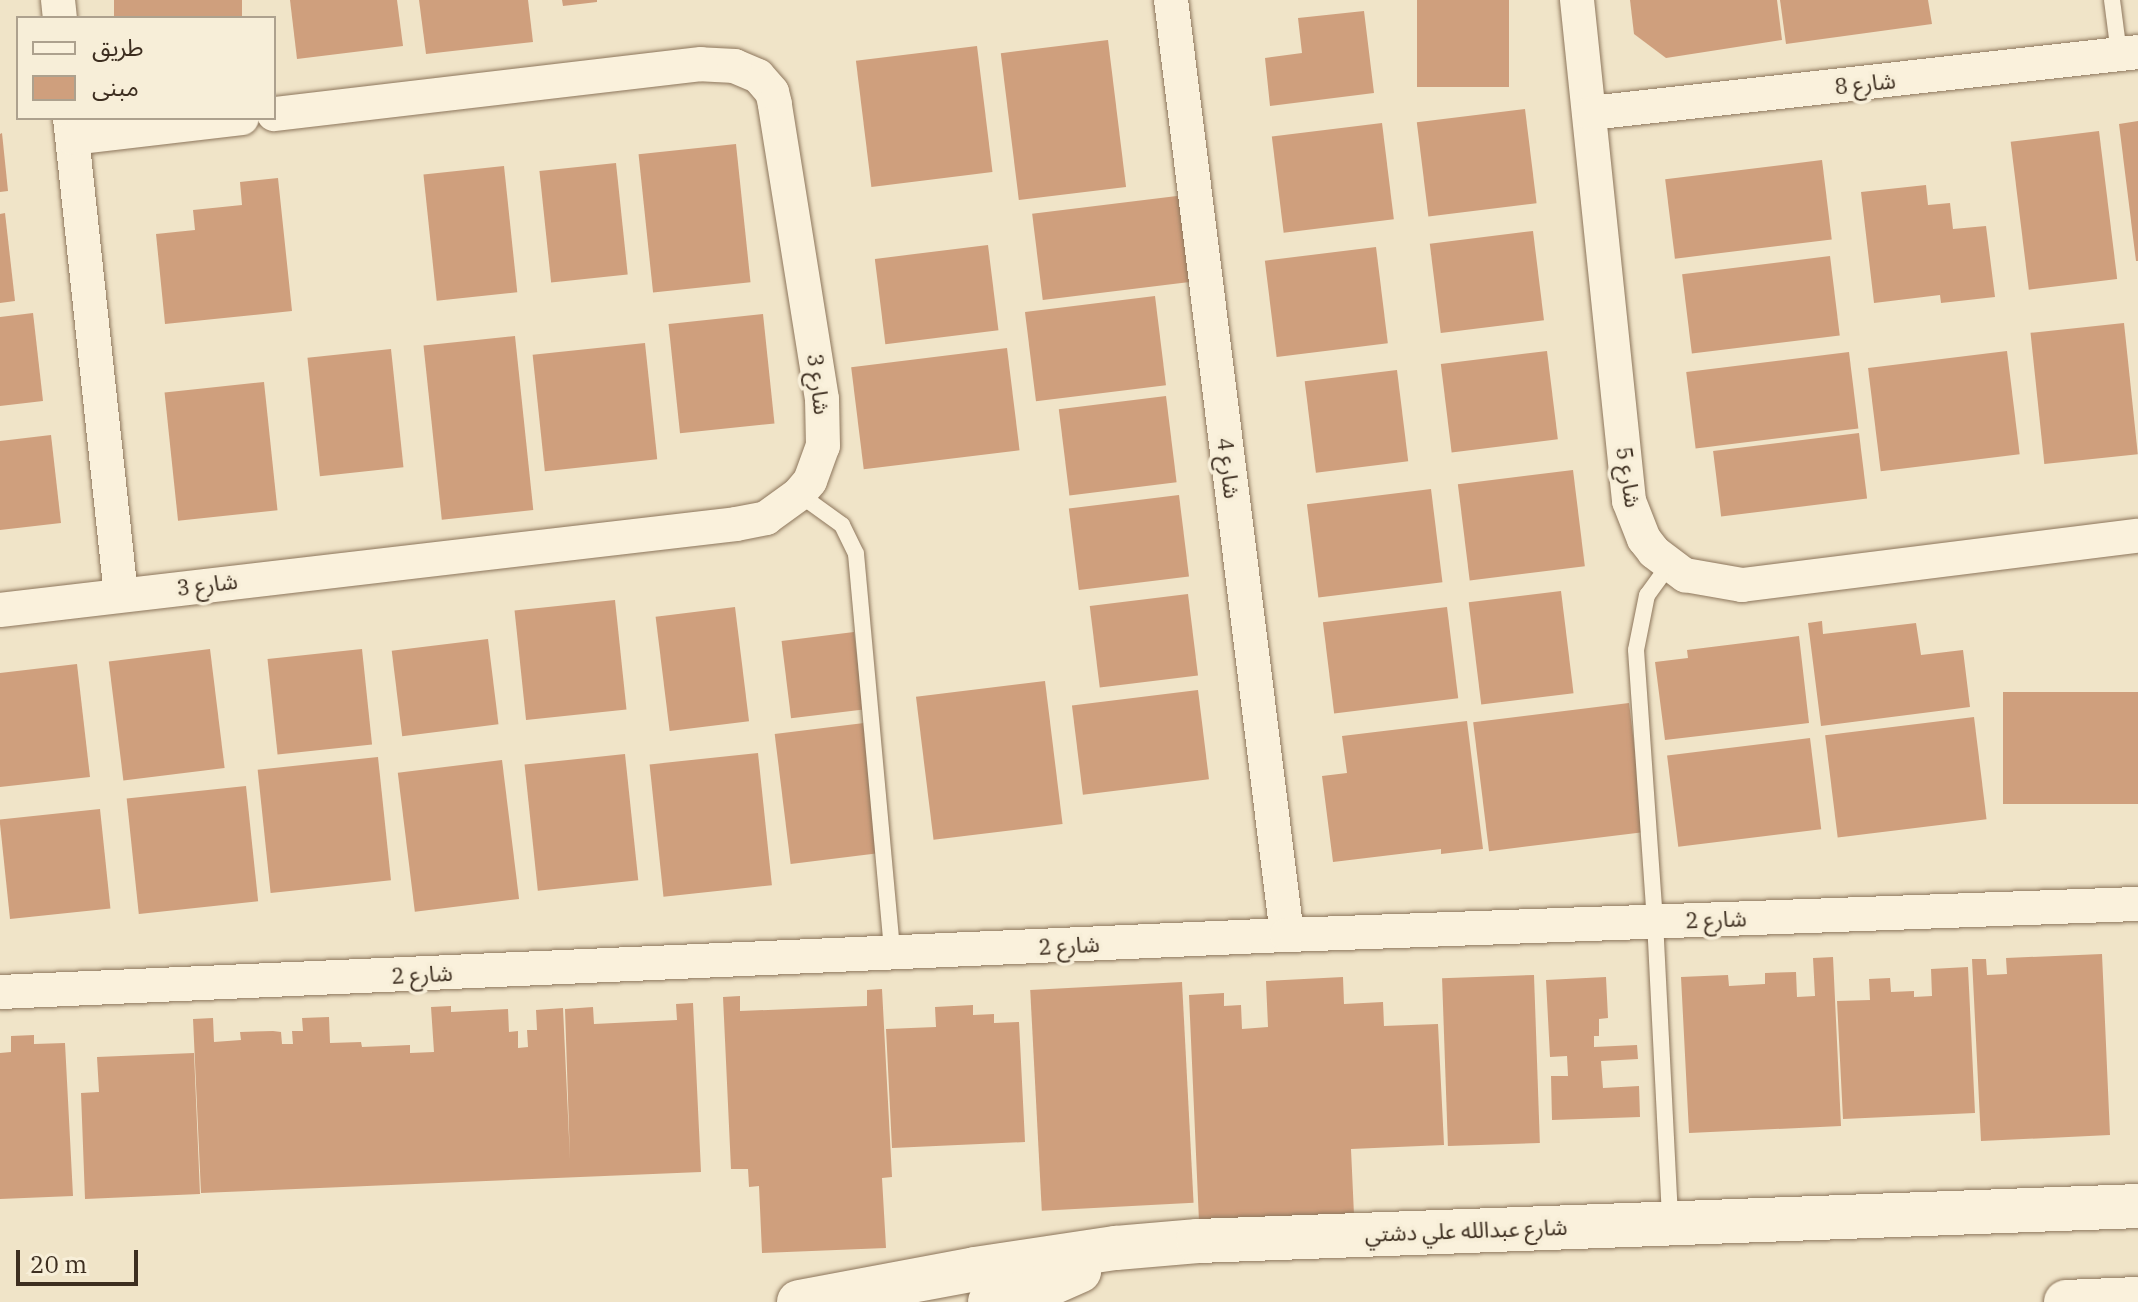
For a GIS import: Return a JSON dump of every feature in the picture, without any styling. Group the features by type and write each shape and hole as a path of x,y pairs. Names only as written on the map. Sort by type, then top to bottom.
{"main road":[{"name":"شارع عبدالله علي دشتي","path":"799,1302 869,1287 1116,1248 1271,1237 2138,1206"},
{"path":"990,1302 1066,1278 1116,1248"},
{"path":"2066,1302 2138,1299"}],"street":[{"name":"شارع 4","path":"1171,0 1287,935"},
{"name":"شارع 5","path":"1577,0 1629,501 1644,539 1669,565 1703,580 1742,585 2138,536"},
{"name":"شارع 8","path":"1591,113 2129,53"},
{"name":"شارع 3","path":"0,610 736,524 766,518 799,494 810,481 823,446 822,399 775,104 772,92 758,76 735,66 701,64 276,114"},
{"path":"121,594 72,128 208,120"},
{"name":"شارع 2","path":"0,992 1287,935 2138,904"}],"lane":[{"path":"2112,0 2129,53"},
{"path":"799,494 842,525 856,554 892,953"},
{"path":"1669,565 1647,595 1636,650 1655,921 1671,1222"}],"building":[{"path":"114,0 242,0 242,16 114,16"},
{"path":"290,0 397,0 403,46 297,59"},
{"path":"419,0 528,0 533,42 426,54"},
{"path":"562,0 597,0 597,2 563,6"},
{"path":"1417,0 1509,0 1509,87 1417,87"},
{"path":"1630,0 1777,0 1782,40 1666,58 1634,34"},
{"path":"1780,0 1928,0 1932,24 1786,44"},
{"path":"1364,11 1374,93 1270,106 1265,58 1302,53 1298,18"},
{"path":"1108,40 1126,187 1019,200 1001,53"},
{"path":"977,46 992,172 871,187 856,61"},
{"path":"1525,109 1537,203 1428,217 1417,122"},
{"path":"2138,121 2138,261 2136,261 2119,124"},
{"path":"1382,123 1394,219 1284,233 1272,137"},
{"path":"2099,131 2117,279 2029,290 2011,142"},
{"path":"0,134 8,191 0,192"},
{"path":"736,144 751,282 653,292 639,154"},
{"path":"1822,160 1832,239 1675,259 1665,179"},
{"path":"616,163 628,274 551,282 539,171"},
{"path":"504,166 517,292 437,301 423,174"},
{"path":"278,178 292,311 165,324 156,234 195,230 193,210 242,205 240,182"},
{"path":"1926,185 1928,205 1950,203 1953,229 1986,226 1995,297 1941,303 1940,295 1874,303 1861,192"},
{"path":"1185,195 1196,281 1043,300 1032,214"},
{"path":"5,213 15,301 0,303 0,214"},
{"path":"1533,231 1544,320 1441,333 1430,244"},
{"path":"988,245 998,330 885,344 875,259"},
{"path":"1376,247 1388,343 1277,357 1265,261"},
{"path":"1830,256 1840,335 1692,354 1682,274"},
{"path":"1155,296 1166,385 1036,401 1025,312"},
{"path":"33,313 43,401 0,406 0,317"},
{"path":"763,314 774,423 680,433 669,324"},
{"path":"2124,323 2138,454 2044,464 2031,333"},
{"path":"515,336 533,510 442,520 424,346"},
{"path":"645,343 657,459 545,471 533,355"},
{"path":"1007,348 1020,450 864,469 851,367"},
{"path":"391,349 403,467 320,476 307,358"},
{"path":"1547,351 1558,439 1452,452 1441,364"},
{"path":"2007,351 2020,454 1881,471 1868,368"},
{"path":"1849,352 1858,428 1696,448 1686,372"},
{"path":"1397,370 1408,461 1316,473 1305,381"},
{"path":"264,382 277,510 178,521 165,392"},
{"path":"1166,396 1177,482 1069,496 1059,409"},
{"path":"1859,433 1867,499 1721,516 1713,451"},
{"path":"51,435 61,523 0,530 0,441"},
{"path":"1573,470 1585,566 1470,580 1458,484"},
{"path":"1431,489 1442,582 1318,598 1307,504"},
{"path":"1179,495 1189,576 1079,590 1069,509"},
{"path":"1561,591 1574,693 1481,705 1469,602"},
{"path":"1188,594 1198,675 1100,687 1090,606"},
{"path":"615,600 626,709 526,720 515,611"},
{"path":"735,607 749,721 670,731 656,617"},
{"path":"1447,607 1458,698 1334,714 1323,622"},
{"path":"1822,621 1823,634 1916,623 1921,655 1963,650 1970,707 1821,726 1808,623"},
{"path":"854,632 864,709 791,718 782,641"},
{"path":"1799,636 1809,723 1665,740 1655,662 1688,658 1687,650"},
{"path":"488,639 498,724 402,736 392,651"},
{"path":"210,649 225,768 123,781 109,661"},
{"path":"362,649 372,744 278,754 268,659"},
{"path":"77,664 90,777 0,787 0,673"},
{"path":"1045,681 1063,824 934,840 916,697"},
{"path":"1198,690 1209,779 1083,795 1072,705"},
{"path":"2003,692 2138,692 2138,804 2003,804"},
{"path":"1629,703 1645,832 1489,851 1473,722"},
{"path":"1974,717 1987,819 1838,838 1825,735"},
{"path":"1467,721 1483,849 1441,854 1441,849 1333,862 1322,776 1347,773 1342,736"},
{"path":"864,723 880,853 791,864 775,734"},
{"path":"1810,738 1821,829 1678,847 1667,756"},
{"path":"758,753 772,885 663,897 650,764"},
{"path":"625,754 638,880 538,891 525,765"},
{"path":"378,757 391,880 271,893 258,770"},
{"path":"502,760 519,899 415,912 398,773"},
{"path":"246,786 258,901 139,914 127,799"},
{"path":"100,809 110,908 10,919 0,820"},
{"path":"2102,954 2110,1135 1981,1141 1972,959 1986,959 1987,975 2007,974 2006,958"},
{"path":"1833,957 1841,1126 1689,1133 1681,977 1728,975 1729,986 1765,984 1765,973 1796,972 1797,997 1815,996 1813,958"},
{"path":"1968,967 1975,1113 1843,1119 1837,1001 1870,1000 1869,979 1890,978 1891,992 1914,991 1914,997 1932,996 1931,969"},
{"path":"1534,975 1540,1143 1448,1146 1442,978"},
{"path":"1343,977 1344,1004 1383,1002 1384,1026 1438,1024 1444,1145 1351,1149 1354,1215 1199,1222 1189,995 1224,993 1224,1006 1241,1005 1242,1029 1268,1027 1266,981"},
{"path":"1606,977 1608,1018 1599,1019 1599,1036 1594,1036 1594,1047 1637,1045 1638,1059 1601,1061 1603,1088 1639,1086 1640,1117 1552,1120 1551,1076 1568,1076 1567,1056 1550,1057 1546,980"},
{"path":"1182,982 1194,1203 1042,1211 1030,990"},
{"path":"882,989 892,1177 882,1178 886,1248 762,1253 759,1186 749,1187 748,1169 731,1169 723,997 740,996 740,1011 867,1006 867,990"},
{"path":"693,1003 701,1172 201,1193 193,1019 213,1018 214,1042 241,1040 240,1032 273,1031 281,1032 282,1044 293,1044 292,1031 303,1031 302,1018 329,1017 330,1043 361,1042 362,1047 410,1045 410,1053 434,1052 431,1007 451,1006 451,1012 508,1009 509,1032 518,1031 518,1048 528,1047 527,1030 537,1030 536,1010 563,1008 570,1159 565,1009 593,1007 594,1024 677,1020 676,1004"},
{"path":"973,1005 973,1015 994,1014 994,1023 1019,1022 1025,1142 892,1148 886,1029 936,1027 935,1007"},
{"path":"34,1035 34,1044 65,1043 73,1196 0,1199 0,1053 11,1052 11,1036"},
{"path":"194,1053 200,1194 85,1199 81,1093 99,1092 97,1057"}]}
